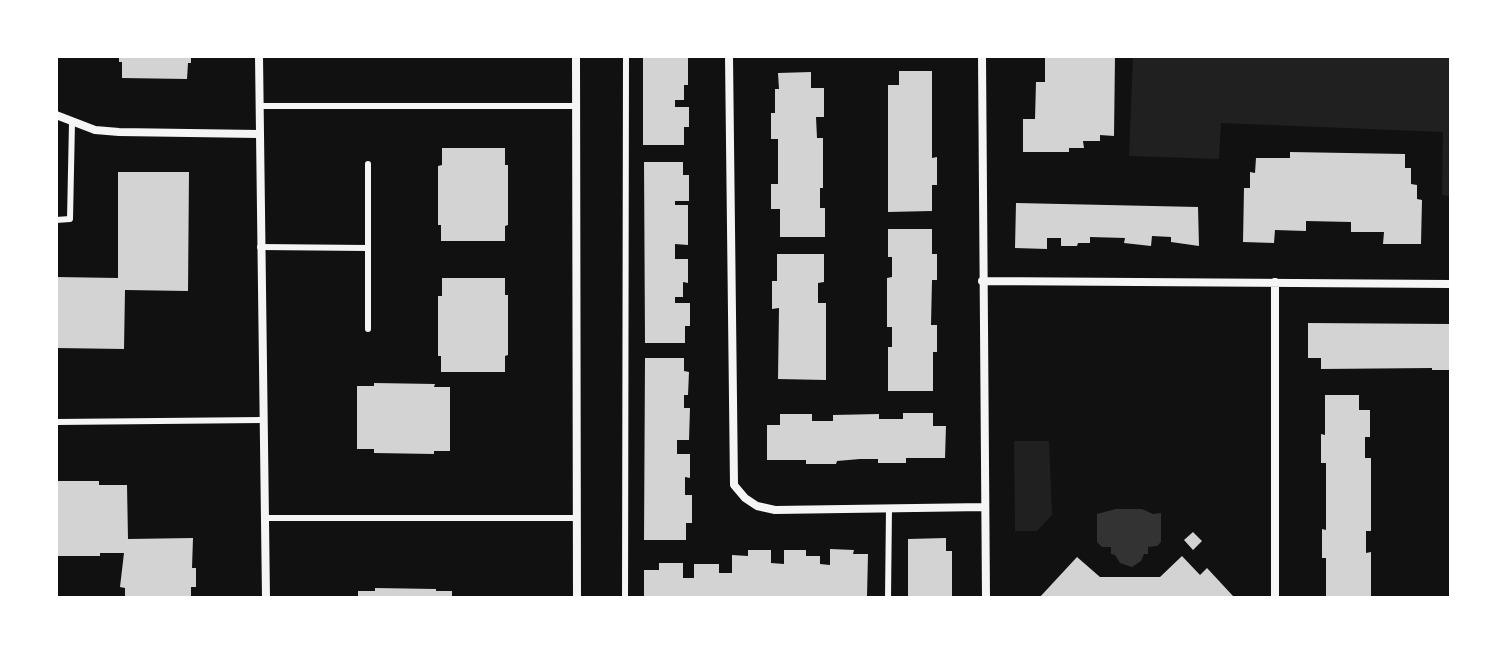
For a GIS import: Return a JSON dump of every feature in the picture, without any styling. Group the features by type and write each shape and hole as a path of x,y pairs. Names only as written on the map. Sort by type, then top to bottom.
{"street":[{"path":"259,56 266,598"},
{"path":"576,56 577,598"},
{"path":"729,56 734,485 757,506 775,510 985,507"},
{"path":"982,56 986,598"},
{"path":"56,115 95,130 259,134"},
{"path":"982,281 1451,284"},
{"path":"1275,282 1275,598"}],"lane":[{"path":"625,598 626,56"},
{"path":"259,106 576,106"},
{"path":"56,220 70,219 72,122"},
{"path":"368,164 368,329"},
{"path":"260,247 368,248"},
{"path":"56,422 262,420"},
{"path":"888,598 889,508"},
{"path":"265,518 577,518"}],"shaded area":[{"path":"1133,56 1451,56 1451,196 1442,195 1443,132 1221,123 1219,159 1129,156"},
{"path":"1014,441 1049,441 1052,515 1037,531 1015,531"},
{"path":"1116,509 1161,513 1161,542 1148,547 1148,554 1144,554 1141,561 1132,567 1120,563 1111,554 1111,547 1102,547 1097,542 1097,514"}],"building":[{"path":"119,56 191,56 191,63 188,63 187,79 122,78"},
{"path":"643,56 688,56 688,85 684,85 684,100 675,100 675,107 689,107 689,127 684,127 684,145 643,145"},
{"path":"1045,56 1115,56 1114,136 1100,135 1100,141 1083,141 1084,148 1069,148 1069,152 1023,152 1023,119 1035,119 1036,82 1045,82"},
{"path":"899,71 932,71 932,158 937,157 937,185 932,185 932,211 888,212 888,85 899,85"},
{"path":"811,72 811,88 824,88 824,117 816,117 817,138 823,138 820,208 825,208 825,237 780,237 780,209 771,209 771,184 778,184 778,139 771,139 771,113 775,113 778,73"},
{"path":"442,148 505,148 508,225 505,226 505,241 441,241 438,166 442,165"},
{"path":"1290,152 1405,154 1405,168 1411,168 1411,184 1417,185 1417,199 1422,200 1421,244 1383,244 1384,232 1351,232 1351,222 1306,221 1306,231 1275,230 1274,243 1243,242 1244,188 1250,188 1250,172 1255,173 1256,158 1290,158"},
{"path":"644,162 683,162 683,175 689,175 689,201 675,201 675,205 688,205 688,245 675,244 675,259 688,259 688,283 683,282 683,297 675,297 675,303 690,303 690,326 685,326 685,343 645,343"},
{"path":"118,172 189,172 188,291 125,290 124,349 56,348 56,277 118,278"},
{"path":"1016,203 1198,207 1199,246 1171,242 1171,237 1152,236 1151,246 1124,243 1125,238 1090,237 1090,243 1078,243 1077,246 1061,246 1061,238 1047,238 1047,249 1015,248"},
{"path":"888,229 932,229 932,254 937,254 937,280 932,280 931,325 937,325 933,391 888,391 888,347 892,347 892,327 887,327 887,278 892,277 892,257 888,257"},
{"path":"777,254 824,254 824,282 818,283 818,303 826,303 826,380 778,379 779,308 772,309 772,281 777,281"},
{"path":"442,278 505,278 508,355 505,356 505,372 441,372 438,296 442,296"},
{"path":"1308,323 1451,324 1451,370 1321,369 1321,358 1308,358"},
{"path":"645,358 684,358 684,371 689,372 684,408 690,408 689,440 677,440 677,454 690,454 690,478 685,477 685,495 692,495 692,523 686,523 686,540 644,540"},
{"path":"374,383 450,387 450,451 434,451 434,454 374,453 374,449 357,449 357,386 374,386"},
{"path":"1325,395 1359,395 1359,410 1370,410 1370,437 1365,437 1365,458 1371,458 1371,531 1366,531 1366,553 1371,552 1371,598 1326,598 1322,529 1326,530 1326,463 1321,463"},
{"path":"903,413 933,413 933,426 946,426 945,458 906,458 906,463 878,463 878,459 860,459 837,461 836,464 767,460 767,425 780,425 780,414 812,414 812,421 833,421 833,415 879,414 879,419 903,419"},
{"path":"56,481 99,481 99,485 127,485 128,539 193,538 192,568 196,568 196,587 191,587 191,598 125,598 125,588 120,587 124,553 56,556"},
{"path":"1193,532 1202,541 1193,550 1184,540"},
{"path":"946,538 946,551 952,551 952,598 908,598 908,539"},
{"path":"830,549 868,554 867,597 644,598 644,570 659,570 659,563 683,563 683,578 694,578 694,564 719,564 719,573 732,573 732,555 748,556 748,550 771,550 771,563 784,564 784,550 806,550 806,556 820,556 820,564 830,565"},
{"path":"1182,556 1200,575 1207,568 1233,596 1039,598 1077,557 1100,577 1160,577"},
{"path":"375,588 452,591 452,598 358,598 358,591 375,591"}]}
